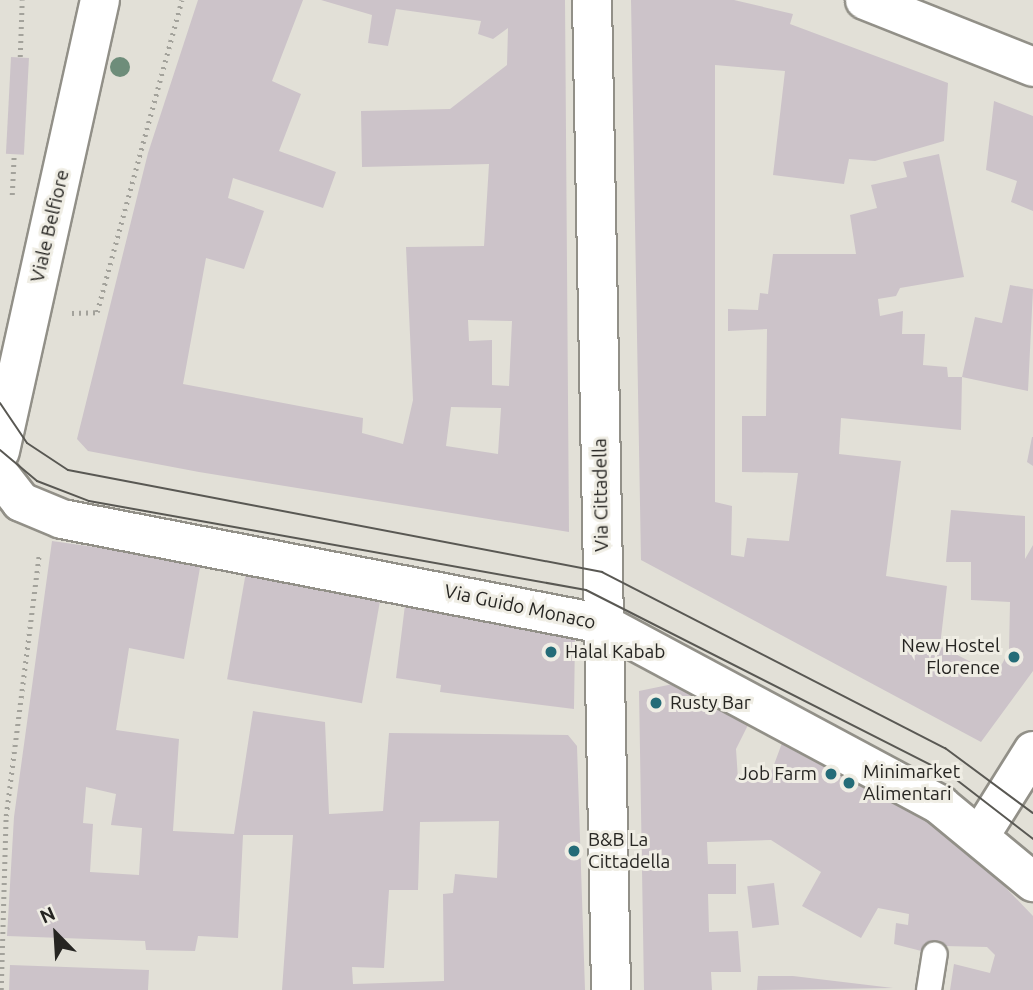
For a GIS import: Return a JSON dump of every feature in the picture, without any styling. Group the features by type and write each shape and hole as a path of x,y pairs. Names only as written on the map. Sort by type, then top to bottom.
{"street":[{"name":"Viale Belfiore","path":"0,451 100,0"},
{"name":"Via Cittadella","path":"592,0 611,990"},
{"path":"865,0 1033,67"},
{"name":"Via Guido Monaco","path":"0,475 21,502 62,519 603,624 940,805 975,844 1033,883"},
{"path":"975,844 1033,751"}],"lane":[{"path":"929,990 935,954"}],"path":[{"path":"20,57 22,0"},
{"path":"97,312 182,0"},
{"path":"1,990 6,816 40,548"}],"building":[{"path":"198,0 303,0 272,81 301,94 279,151 336,172 323,208 233,178 228,198 264,211 244,269 206,258 183,384 363,418 362,433 403,444 413,400 406,247 484,246 489,164 362,167 361,111 450,109 507,65 508,28 493,39 478,34 481,21 396,9 388,46 368,43 372,15 321,0 565,0 569,532 199,472 88,451 77,439 148,153","holes":["468,320 512,321 509,386 492,385 492,340 469,341","451,407 501,408 498,454 446,446"]},
{"path":"631,0 734,0 793,14 790,24 948,83 944,141 875,161 849,159 844,184 773,175 785,71 715,65 715,502 732,506 731,555 744,557 747,538 789,541 798,473 742,472 742,416 766,416 767,329 728,331 728,309 758,310 760,293 768,294 773,254 856,254 850,215 877,208 871,185 907,177 903,162 939,154 964,277 900,288 896,296 878,299 880,316 903,311 902,334 925,334 923,365 947,367 948,377 962,377 961,430 841,418 839,454 901,461 886,576 947,586 940,646 996,675 1009,651 1010,602 971,600 971,562 946,562 951,510 1025,516 1025,559 1033,545 1033,671 981,742 641,560"},
{"path":"11,57 29,58 24,155 6,154"},
{"path":"994,101 1033,116 1033,211 1011,202 1017,181 986,170"},
{"path":"1010,285 1033,289 1028,391 962,377 975,317 1002,323"},
{"path":"1033,437 1033,466 1027,462"},
{"path":"52,541 201,562 184,659 129,648 116,730 179,739 173,831 234,834 253,711 325,722 329,814 383,811 389,733 568,735 577,746 585,990 282,990 293,835 243,835 238,938 198,936 195,951 146,950 145,941 7,936 14,817","holes":["86,787 116,794 111,825 142,828 139,875 90,872 93,824 83,823","499,821 497,878 455,874 453,893 443,894 444,981 353,984 352,967 384,968 389,890 418,890 420,822"]},
{"path":"246,572 381,596 362,703 227,679"},
{"path":"405,605 575,636 574,709 440,692 441,685 396,678"},
{"path":"673,684 748,725 736,749 738,779 768,781 782,743 917,811 984,865 1033,916 1033,990 950,990 954,964 990,973 995,955 987,947 944,946 937,955 894,944 896,923 908,925 909,914 878,908 861,938 802,906 821,872 771,840 707,842 708,864 736,864 736,894 708,894 709,932 738,931 741,972 711,972 712,990 644,990 639,691"},
{"path":"774,883 779,925 752,928 747,886"},
{"path":"10,965 149,970 148,990 9,990"},
{"path":"758,976 793,976 893,988 757,990"}],"tram line":[{"path":"0,403 27,443 68,470 602,572 945,748 1033,813"},
{"path":"0,450 37,481 89,501 586,590 949,774 1033,839"}],"place":[{"name":"Halal Kabab","path":"551,652"},
{"name":"New Hostel Florence","path":"1014,657"},
{"name":"Rusty Bar","path":"656,703"},
{"name":"Job Farm","path":"831,774"},
{"name":"Minimarket Alimentari","path":"849,783"},
{"name":"B&B La Cittadella","path":"574,851"}]}
